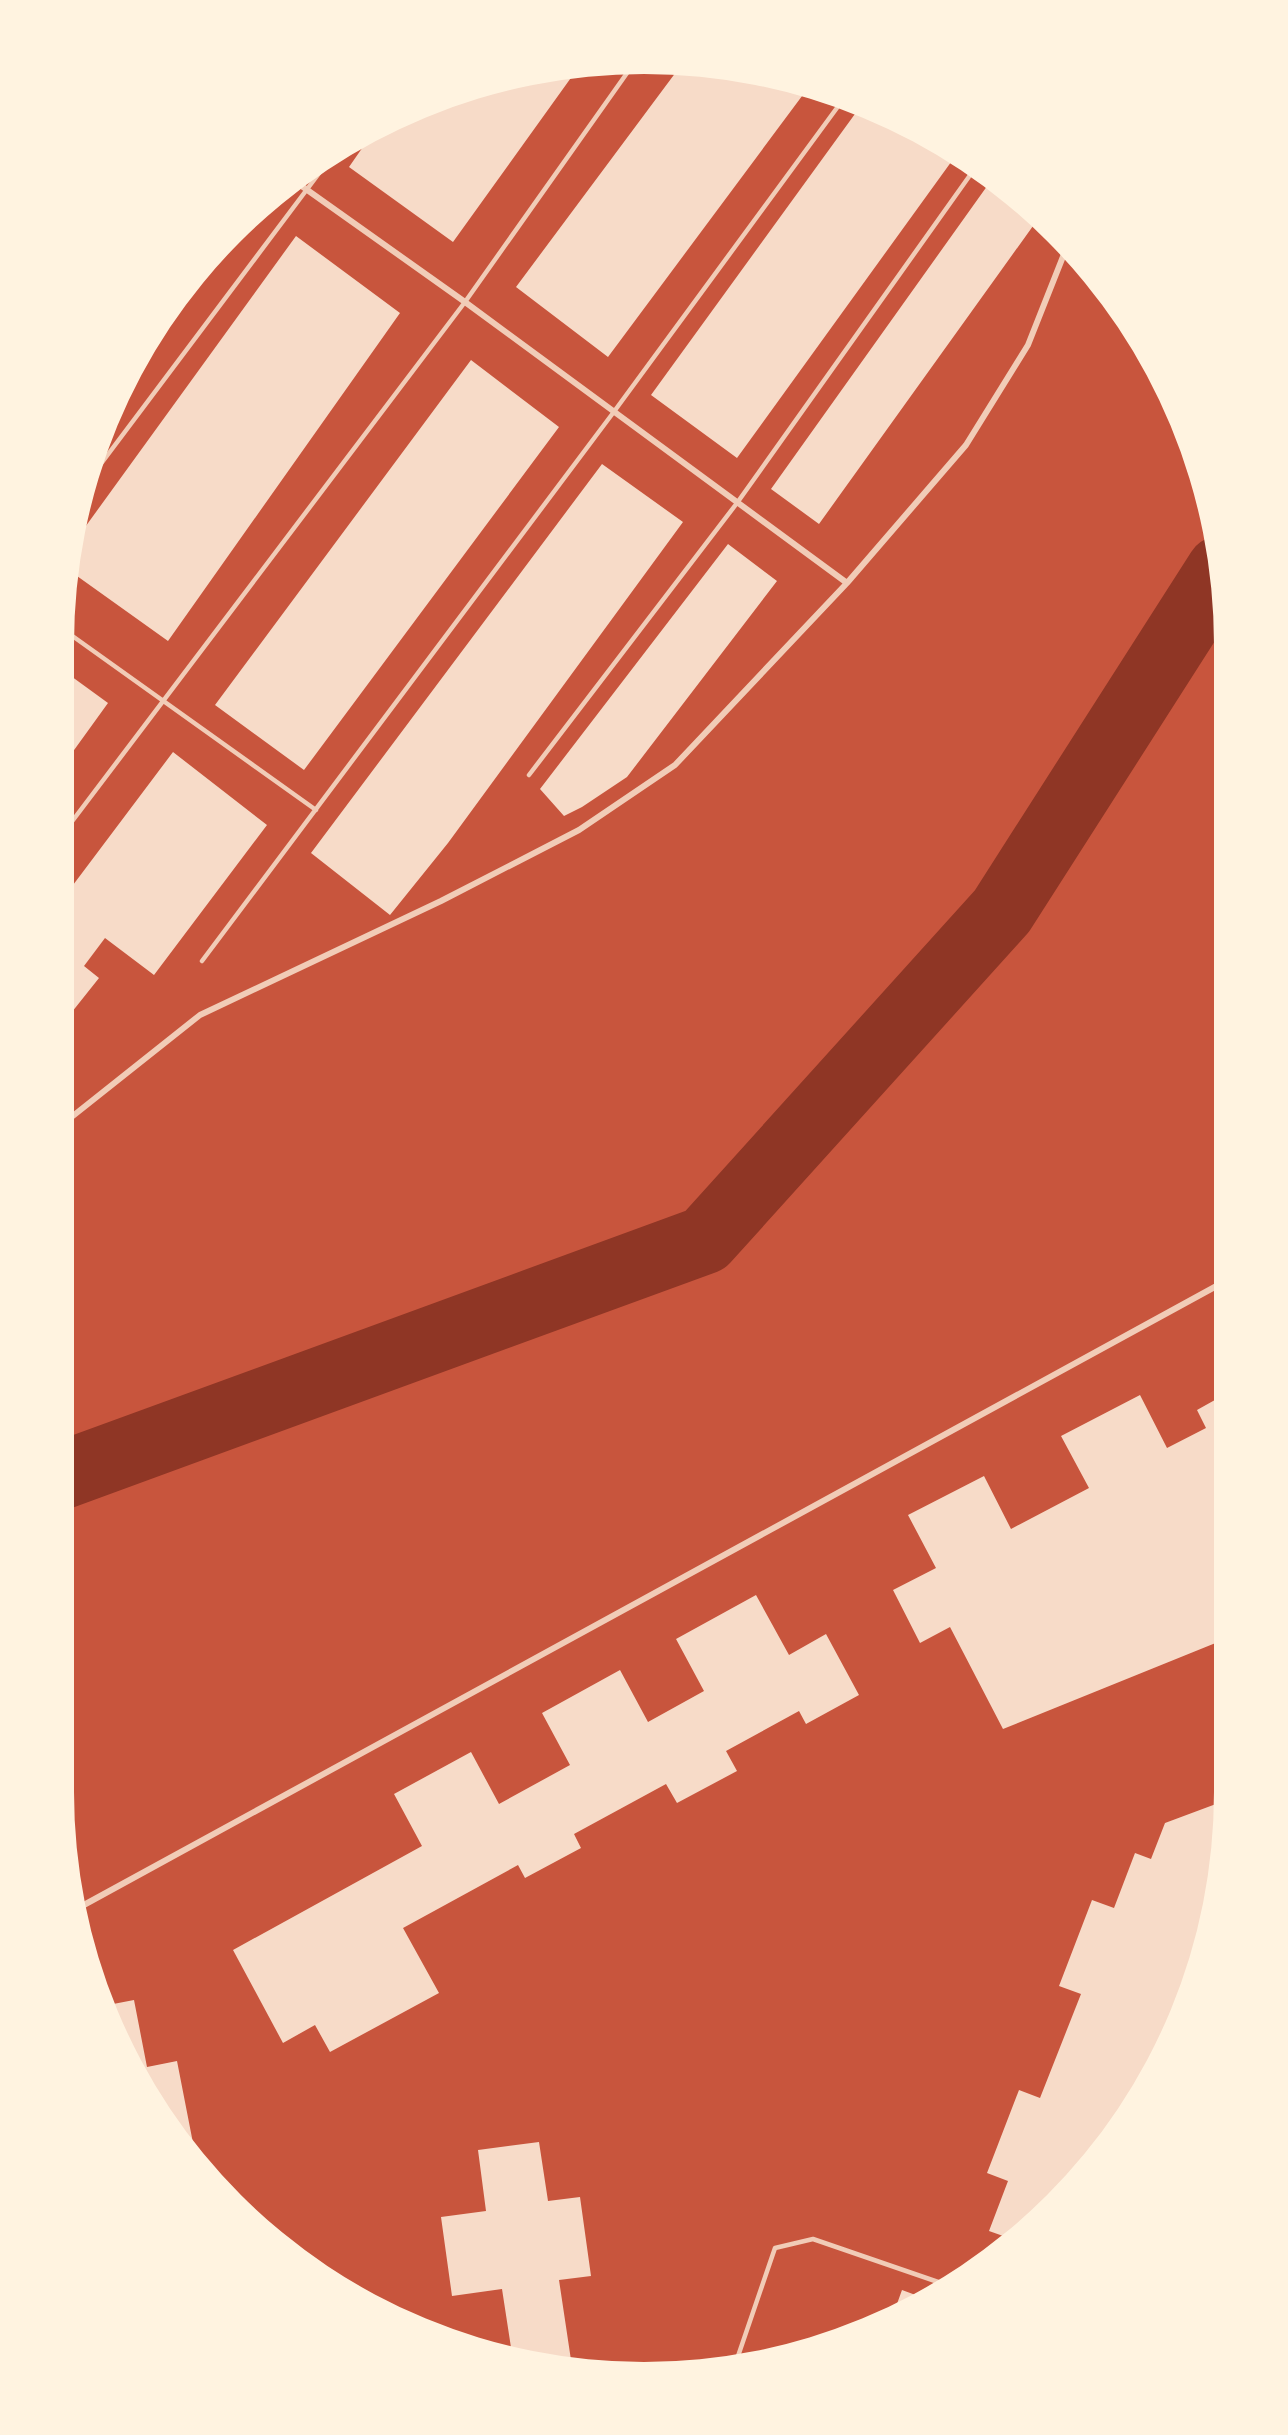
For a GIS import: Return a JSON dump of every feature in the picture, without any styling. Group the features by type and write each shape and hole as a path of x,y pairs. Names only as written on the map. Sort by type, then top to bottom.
{"street":[{"path":"302,187 465,302 847,583"},
{"path":"74,1114 200,1015 420,912 579,830 675,765 847,583 966,445 1029,345 1063,257"},
{"path":"85,1905 1214,1287"}],"lane":[{"path":"74,819 465,302 626,74"},
{"path":"202,961 613,413 837,108"},
{"path":"529,775 738,503 969,176"},
{"path":"105,459 317,177"},
{"path":"74,637 316,810"},
{"path":"739,2354 775,2248 813,2239 935,2281"}],"building":[{"path":"674,75 755,84 802,96 608,357 516,287"},
{"path":"571,78 453,242 349,167 362,148 426,117 496,93"},
{"path":"855,114 896,132 950,163 737,458 651,395"},
{"path":"986,188 991,191 1032,227 819,524 771,489"},
{"path":"296,236 400,313 168,641 77,576 86,526"},
{"path":"471,360 559,427 304,770 215,705"},
{"path":"602,464 683,522 448,843 390,915 311,853"},
{"path":"728,544 777,581 627,777 582,807 564,816 540,789"},
{"path":"74,678 108,703 74,750"},
{"path":"173,752 267,825 154,975 105,938 84,966 99,978 74,1009 74,884"},
{"path":"1140,1395 1167,1448 1206,1428 1197,1410 1214,1400 1214,1644 1003,1729 950,1627 920,1643 893,1590 936,1568 908,1515 984,1476 1011,1529 1089,1488 1061,1436"},
{"path":"756,1595 789,1655 826,1634 859,1695 806,1724 799,1711 726,1751 737,1771 677,1803 666,1784 574,1834 581,1848 525,1878 518,1865 403,1928 439,1993 330,2052 315,2025 283,2043 233,1950 422,1846 394,1794 471,1752 499,1804 570,1765 542,1713 620,1670 648,1722 704,1691 676,1639"},
{"path":"1214,1805 1210,1865 1204,1902 1195,1939 1171,2009 1138,2076 1097,2138 1073,2167 1020,2220 1001,2235 989,2231 1008,2181 987,2173 1019,2090 1040,2098 1081,1994 1059,1986 1092,1900 1114,1908 1135,1853 1151,1859 1165,1823"},
{"path":"134,2000 147,2067 177,2061 192,2140 150,2076 132,2043 115,2004"},
{"path":"539,2142 548,2201 580,2197 591,2276 559,2280 571,2357 511,2346 502,2289 452,2296 441,2217 486,2211 478,2150"},
{"path":"902,2290 913,2294 898,2302"}],"waterway":[{"path":"74,1471 705,1240 1002,911 1211,584"}]}
